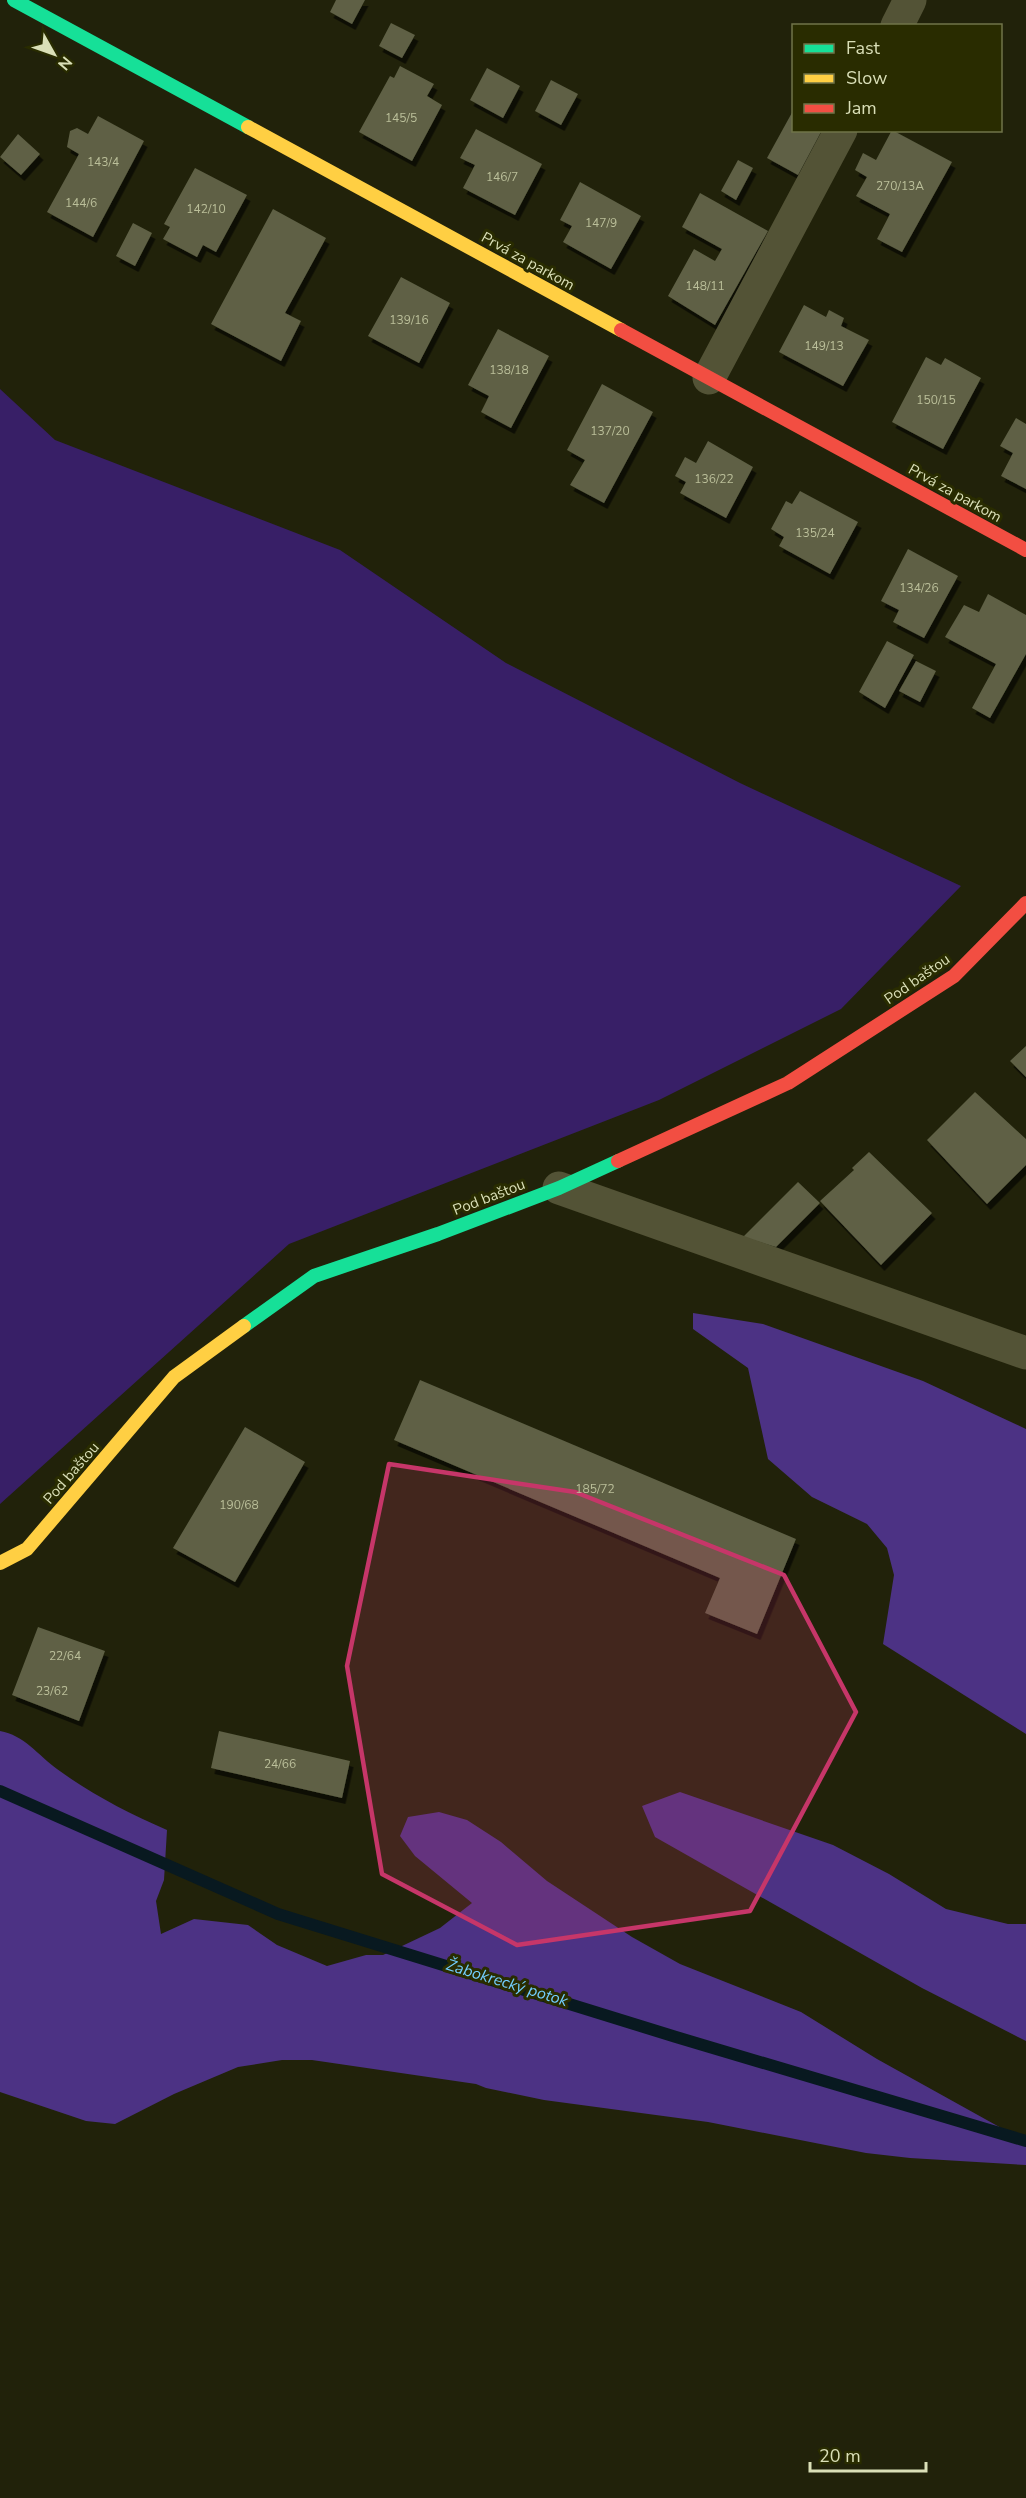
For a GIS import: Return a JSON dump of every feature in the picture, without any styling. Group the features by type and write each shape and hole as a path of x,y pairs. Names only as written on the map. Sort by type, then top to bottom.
{"street":[{"name":"Prvá za parkom","path":"14,0 1026,550"},
{"path":"898,24 910,0"},
{"path":"709,378 840,132"},
{"name":"Pod baštou","path":"0,1563 27,1548 174,1377 314,1276 438,1234 559,1188 788,1083 954,976 1026,903"},
{"path":"559,1188 1026,1353"}],"highlighted area":[{"path":"389,1464 575,1492 784,1575 856,1712 750,1911 517,1945 382,1874 347,1666"}],"shaded area":[{"path":"0,389 55,440 340,550 506,663 740,783 961,886 841,1009 659,1100 289,1244 0,1504"},
{"path":"693,1313 763,1324 923,1381 1026,1429 1026,1734 883,1644 894,1575 887,1548 867,1524 812,1497 768,1459 748,1368 693,1329"},
{"path":"0,1731 24,1741 57,1769 96,1795 167,1830 164,1880 156,1901 161,1934 194,1919 248,1925 277,1945 327,1966 366,1955 383,1955 440,1928 472,1903 415,1856 400,1836 408,1817 439,1812 467,1820 501,1842 547,1881 632,1937 680,1964 801,2012 877,2059 1012,2134 1026,2144 1026,2165 866,2153 708,2122 544,2100 476,2084 312,2060 282,2060 238,2067 174,2094 115,2124 86,2121 0,2092"},
{"path":"680,1792 833,1845 889,1874 946,1909 1008,1924 1026,1924 1026,2041 922,1988 655,1837 642,1806"}],"building":[{"path":"336,0 365,0 352,24 330,12"},
{"path":"391,23 415,35 402,58 379,46"},
{"path":"400,66 434,84 427,96 442,105 412,161 359,132 390,76 394,78"},
{"path":"487,68 520,86 503,118 470,100"},
{"path":"551,80 578,94 561,125 535,111"},
{"path":"792,113 792,132 821,132 798,175 767,158"},
{"path":"98,116 144,141 93,237 47,212 79,154 67,147 70,131 77,128 88,134"},
{"path":"476,129 542,164 515,215 463,188 475,165 460,158"},
{"path":"891,132 896,132 952,162 902,252 877,239 890,214 856,196 867,177 855,170 863,153 876,160"},
{"path":"18,134 40,154 21,175 0,157"},
{"path":"738,160 753,168 736,200 721,191"},
{"path":"195,168 247,195 216,252 203,245 197,257 163,239 170,227 164,224"},
{"path":"580,182 641,216 611,269 563,242 572,226 560,220"},
{"path":"700,193 768,231 715,325 668,296 694,249 715,261 722,249 682,227"},
{"path":"273,209 326,238 285,313 301,321 281,361 211,324"},
{"path":"133,223 152,233 135,266 116,256"},
{"path":"401,277 450,303 419,363 368,336"},
{"path":"804,305 826,317 829,310 844,318 841,326 869,340 843,386 779,352"},
{"path":"498,329 549,356 511,428 481,412 489,396 468,385"},
{"path":"926,357 941,365 945,358 981,378 943,449 892,422"},
{"path":"602,384 653,412 604,503 570,485 585,460 567,450"},
{"path":"1016,418 1026,424 1026,489 1001,476 1013,453 1000,446"},
{"path":"708,441 753,467 726,518 680,493 686,482 675,476 685,457 696,463"},
{"path":"800,491 858,522 830,574 779,546 784,537 771,529 786,501 792,504"},
{"path":"908,549 958,576 924,638 893,622 899,610 881,601"},
{"path":"988,594 1026,615 1026,654 990,718 972,708 996,664 945,637 964,605 979,612"},
{"path":"887,641 914,655 885,708 859,692"},
{"path":"916,661 936,671 920,702 899,691"},
{"path":"1026,1046 1026,1077 1010,1061"},
{"path":"975,1092 1026,1139 1026,1165 987,1204 927,1140"},
{"path":"869,1152 932,1213 881,1265 820,1201 854,1170 852,1168"},
{"path":"798,1182 820,1203 776,1247 743,1237"},
{"path":"420,1380 796,1539 757,1634 705,1613 720,1578 394,1440"},
{"path":"245,1427 305,1462 235,1582 173,1548"},
{"path":"38,1627 105,1651 79,1721 12,1695"},
{"path":"219,1731 350,1761 342,1798 211,1768"}],"waterway":[{"name":"Žabokrecký potok","path":"0,1791 278,1914 676,2037 1026,2141"}],"traffic: fast":[{"path":"14,0 248,127"},
{"path":"244,1326 314,1276 438,1234 559,1188 618,1161"}],"traffic: slow":[{"path":"248,127 621,330"},
{"path":"0,1563 27,1549 174,1377 244,1326"}],"traffic: jam":[{"path":"621,330 1026,550"},
{"path":"618,1161 788,1083 954,976 1026,903"}]}
